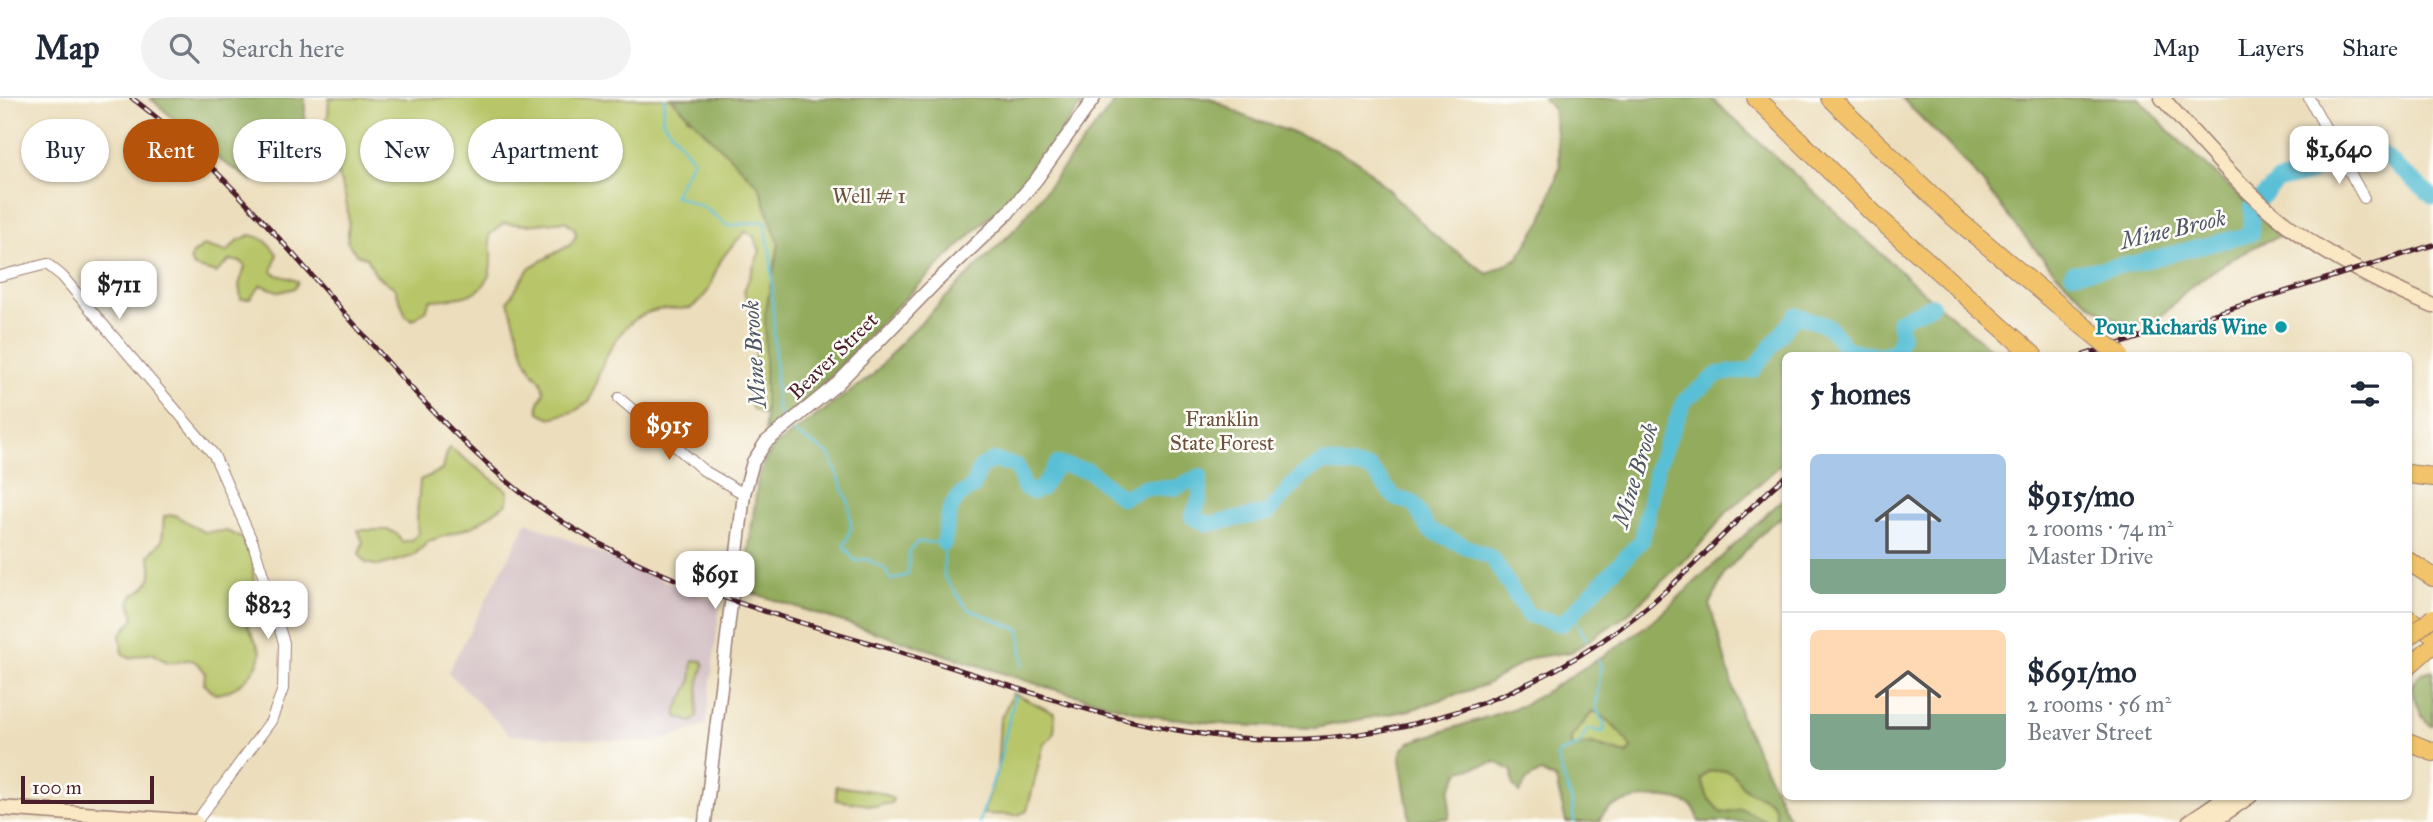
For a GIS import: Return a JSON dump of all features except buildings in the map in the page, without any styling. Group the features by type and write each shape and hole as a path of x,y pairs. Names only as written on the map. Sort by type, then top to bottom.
{"highway":[{"path":"1756,98 1875,215 2029,352"},
{"path":"1830,98 1954,217 2117,352"},
{"path":"2412,474 2433,477"},
{"path":"2412,564 2433,577"},
{"path":"2412,621 2433,634"},
{"path":"2412,744 2433,754"},
{"path":"2412,751 2433,754"}],"main road":[{"path":"2162,98 2270,211 2357,269 2433,306"},
{"path":"2412,635 2433,617"},
{"path":"2412,664 2429,649"},
{"path":"2189,822 2221,800"},
{"path":"2212,822 2244,800"},
{"path":"0,808 98,819 196,822"}],"street":[{"name":"Beaver Street","path":"705,822 744,494 756,456 786,425 837,384 935,282 1007,214 1036,180 1094,98"},
{"path":"2309,98 2364,198"},
{"path":"0,276 47,264 62,276 210,448 267,580 284,643 283,689 271,721 254,747 196,822"},
{"path":"619,398 703,470 744,494"}],"shaded area":[{"path":"527,522 720,604 706,725 655,743 510,735 448,672"}],"green space":[{"path":"150,98 305,98 305,119 233,119 233,168 219,159 219,119 174,119"},
{"path":"329,98 690,98 687,117 704,124 787,185 768,417 752,408 749,390 757,332 744,291 760,251 753,235 745,232 728,250 708,291 691,308 653,311 640,316 629,325 611,347 590,401 573,412 550,418 539,412 538,405 544,392 541,381 525,357 508,301 530,267 570,245 576,236 575,229 565,221 527,225 504,223 489,235 491,267 482,287 463,296 430,300 426,310 413,320 406,316 395,288 376,275 367,258 356,254 347,241 348,211 341,182 346,182 346,119 326,119"},
{"name":"Well # 1","path":"671,98 1086,98 1027,180 892,311 811,397 765,431 765,313 779,244 759,186"},
{"name":"Franklin State Forest","path":"1118,98 1210,98 1246,117 1315,140 1360,162 1435,236 1488,274 1518,258 1542,220 1560,166 1553,109 1543,98 1711,98 1923,292 1994,352 1782,352 1782,464 1727,512 1698,547 1627,615 1571,652 1531,658 1485,685 1410,710 1315,728 1231,725 1151,716 1046,687 743,590 759,473 772,448 872,376 903,340 1015,229"},
{"path":"1902,98 2139,98 2169,131 2282,235 2246,251 2212,272 2154,319 2124,322 2101,311 2053,270 1970,168"},
{"path":"250,235 262,239 277,254 272,272 298,282 295,288 280,292 261,285 250,299 241,299 239,285 245,267 242,262 230,260 216,273 194,267 190,261 192,255 204,245 227,252 237,241"},
{"path":"449,447 508,491 507,503 474,526 429,541 413,556 379,566 366,563 359,554 363,542 358,530 389,530 397,534 402,542 413,539 418,534 420,480 442,470"},
{"path":"1782,500 1782,517 1769,526 1725,572 1710,605 1742,720 1791,822 1768,822 1699,822 1693,807 1684,802 1642,798 1614,806 1604,813 1599,822 1566,822 1556,780 1541,772 1527,780 1519,793 1513,785 1512,771 1496,762 1460,771 1450,789 1449,818 1410,821 1400,759 1402,750 1410,742 1524,705 1619,646 1659,616","holes":["1593,711 1625,739 1631,749 1627,754 1592,744 1571,747 1571,738","1726,770 1731,773 1747,790 1770,801 1776,811 1776,819 1768,822 1742,809 1721,813 1708,798 1701,779 1707,772"]},
{"path":"175,515 204,532 227,531 244,539 245,547 253,560 254,589 241,600 240,610 261,652 260,659 245,680 223,693 215,694 204,684 205,672 191,660 168,662 152,653 129,658 122,653 120,635 134,619 130,601 150,579 149,555 162,541 164,516"},
{"path":"693,660 702,661 704,665 699,682 697,717 692,722 677,717 676,711 691,682"},
{"path":"2433,670 2431,726 2421,715 2412,689 2421,673"},
{"path":"1013,693 1054,713 1054,731 1044,743 1027,811 1018,815 983,814 997,770 1000,720"},
{"path":"1593,711 1625,739 1631,749 1626,754 1592,744 1571,747 1571,738"},
{"path":"1726,770 1746,789 1770,800 1775,808 1776,819 1768,822 1742,809 1721,813 1708,798 1701,779 1707,772"},
{"path":"836,786 879,792 893,799 892,803 876,806 836,800"}],"waterway":[{"name":"Mine Brook","path":"665,98 662,120 693,159 674,195 705,208 728,226 765,221 771,258 777,410 784,421"},
{"name":"Mine Brook","path":"2072,273 2131,264 2251,234 2252,207 2278,181 2309,174 2347,149 2367,147 2382,154 2433,197"},
{"name":"Mine Brook","path":"1891,352 1895,351 1902,336 1899,320 1932,305"},
{"name":"Mine Brook","path":"944,543 953,504 972,488 981,467 993,460 1017,466 1024,487 1032,492 1042,488 1057,464 1089,471 1122,498 1143,488 1175,488 1200,476 1200,499 1192,517 1209,524 1268,513 1301,476 1324,462 1371,469 1395,498 1413,503 1429,530 1492,558 1528,615 1562,624 1642,540 1657,466 1685,400 1718,374 1753,370 1796,315 1828,326 1847,349 1860,352"},
{"name":"Mine Brook","path":"790,430 830,455 849,504 851,528 844,546 855,561 867,559 885,569 891,580 908,575 909,552 917,542 944,543 944,577 968,609 1020,630 1023,666"},
{"path":"1572,613 1586,639"},
{"path":"1574,822 1572,802 1557,758 1559,754 1579,745 1588,729 1603,732 1605,727 1596,708 1601,666 1598,660"},
{"path":"979,822 998,767 1015,695"}],"railway":[{"path":"132,98 184,141 232,188 458,437 508,482 555,517 606,547 713,594 1050,699 1164,728 1241,738 1333,737 1423,721 1508,693 1583,653 1651,604 1782,480"},
{"path":"2094,352 2433,245"}],"place":[{"name":"Pour Richards Wine","path":"2281,327"}]}
